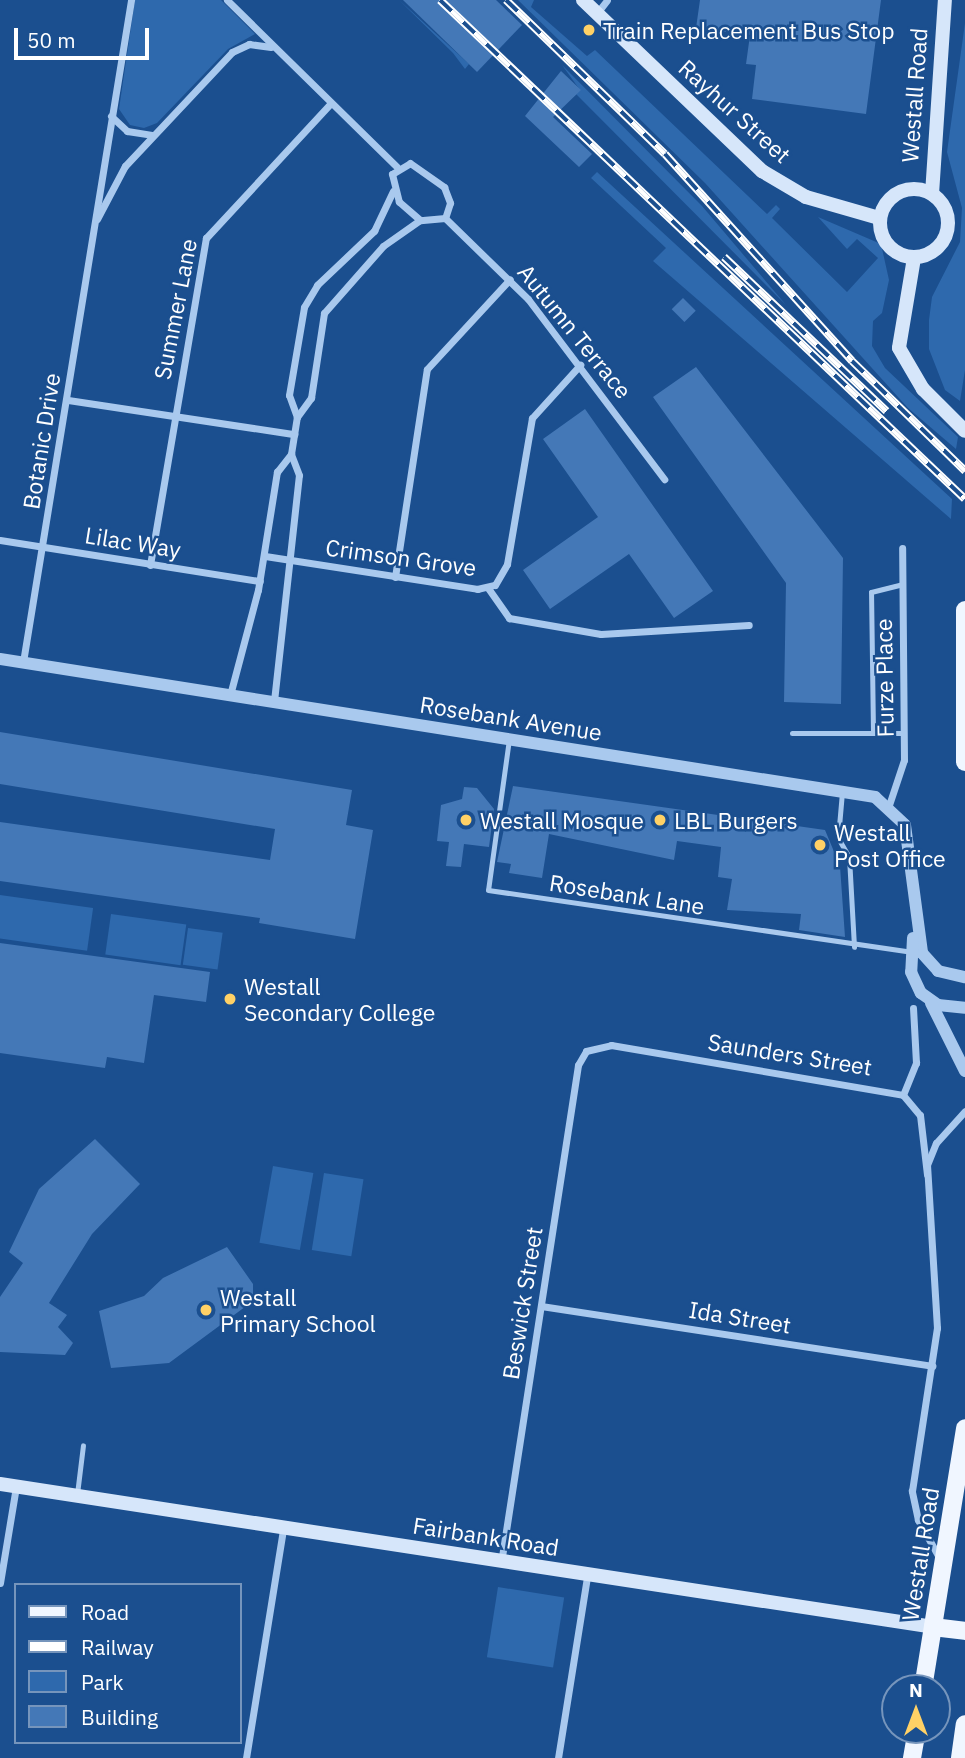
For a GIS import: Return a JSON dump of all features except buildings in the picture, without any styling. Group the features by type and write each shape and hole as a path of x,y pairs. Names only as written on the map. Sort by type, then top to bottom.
{"main road":[{"name":"Rayhur Street","path":"583,0 762,171 806,197 879,218"},
{"name":"Westall Road","path":"932,194 945,0"},
{"path":"899,192 932,194 946,210 947,232 935,251 914,258 887,246 879,218 899,192"},
{"path":"914,258 899,348 923,389 965,431"},
{"path":"965,610 965,762"},
{"name":"Westall Road","path":"925,1674 943,1566 957,1526 965,1428"},
{"name":"Fairbank Road","path":"0,1484 587,1577 933,1628 965,1630"},
{"path":"960,1758 965,1724"}],"street":[{"name":"Botanic Drive","path":"23,662 68,400 131,0"},
{"path":"227,0 329,105 397,167 419,166 437,178 448,195 445,218 420,220 383,246 326,309 311,398 297,417 291,454 277,472 260,581 230,695"},
{"path":"597,13 607,0"},
{"name":"Botanic Drive","path":"94,225 113,182 152,135 234,50 249,44 271,47"},
{"name":"Summer Lane","path":"150,565 206,238 329,105"},
{"path":"111,116 127,131 152,135"},
{"path":"297,417 289,395 303,311 317,285 374,231 393,191 397,167"},
{"path":"393,191 420,220"},
{"name":"Autumn Terrace","path":"445,218 510,279 580,365 664,479"},
{"path":"395,577 427,369 510,279"},
{"name":"Crimson Grove","path":"265,556 488,589 507,564 532,418 580,365"},
{"path":"68,400 294,434"},
{"path":"274,701 286,559 299,475 291,454"},
{"name":"Lilac Way","path":"0,540 260,581"},
{"name":"Furze Place","path":"889,805 903,767 902,548"},
{"path":"488,589 509,618 601,634 749,625"},
{"name":"Rosebank Avenue","path":"0,659 842,791 889,805"},
{"path":"889,805 907,831 914,923 914,980 942,1017 965,1071"},
{"path":"914,923 930,964 965,977"},
{"path":"926,998 965,1008"},
{"path":"913,1008 916,1063 903,1095 920,1115 927,1175 937,1328 912,1491 918,1520 943,1566"},
{"name":"Saunders Street","path":"586,1051 611,1045 903,1095"},
{"name":"Beswick Street","path":"500,1563 578,1065 586,1051"},
{"path":"927,1175 933,1147 965,1111"},
{"name":"Ida Street","path":"541,1306 932,1366"},
{"path":"0,1583 16,1486"},
{"path":"247,1758 283,1529"},
{"path":"558,1758 587,1577"}],"lane":[{"path":"873,733 871,592 902,584"},
{"path":"792,733 904,733"},
{"name":"Rosebank Lane","path":"509,739 488,890 854,947 912,952"},
{"path":"842,791 838,838 849,857 854,947"},
{"path":"77,1497 83,1445"}],"green space":[{"path":"135,0 221,0 255,34 228,49 157,123 144,128 130,125 119,109"},
{"path":"399,0 469,64 465,69 453,53"},
{"path":"518,0 534,0 531,7 587,56 595,50 767,214 776,205 780,209 772,218 847,292 878,258 857,239 847,249 818,217 881,244 889,280 882,313 873,321 872,346 885,368 958,437 956,449 908,408 705,183"},
{"path":"965,23 965,370 960,401 945,390 929,349 929,320 932,297 960,242 962,208 947,152"},
{"path":"562,65 702,206 786,305 576,94 580,90"},
{"path":"597,172 952,499 951,519 653,261 666,248 591,178"},
{"path":"0,895 93,908 87,951 0,938"},
{"path":"111,914 186,925 181,965 105,955"},
{"path":"188,928 223,933 218,970 183,965"},
{"path":"273,1166 313,1173 300,1250 259,1243"},
{"path":"324,1173 364,1179 351,1256 312,1250"},
{"path":"498,1587 564,1597 553,1668 487,1657"}],"railway":[{"path":"440,0 965,499"},
{"path":"506,0 665,154 852,361 965,471"},
{"path":"724,257 886,411"}],"place":[{"name":"Train Replacement Bus Stop","path":"589,30"},
{"name":"Westall Mosque","path":"466,820"},
{"name":"LBL Burgers","path":"660,820"},
{"name":"Westall Post Office","path":"820,845"},
{"name":"Westall Secondary College","path":"230,999"},
{"name":"Westall Primary School","path":"206,1310"}]}
